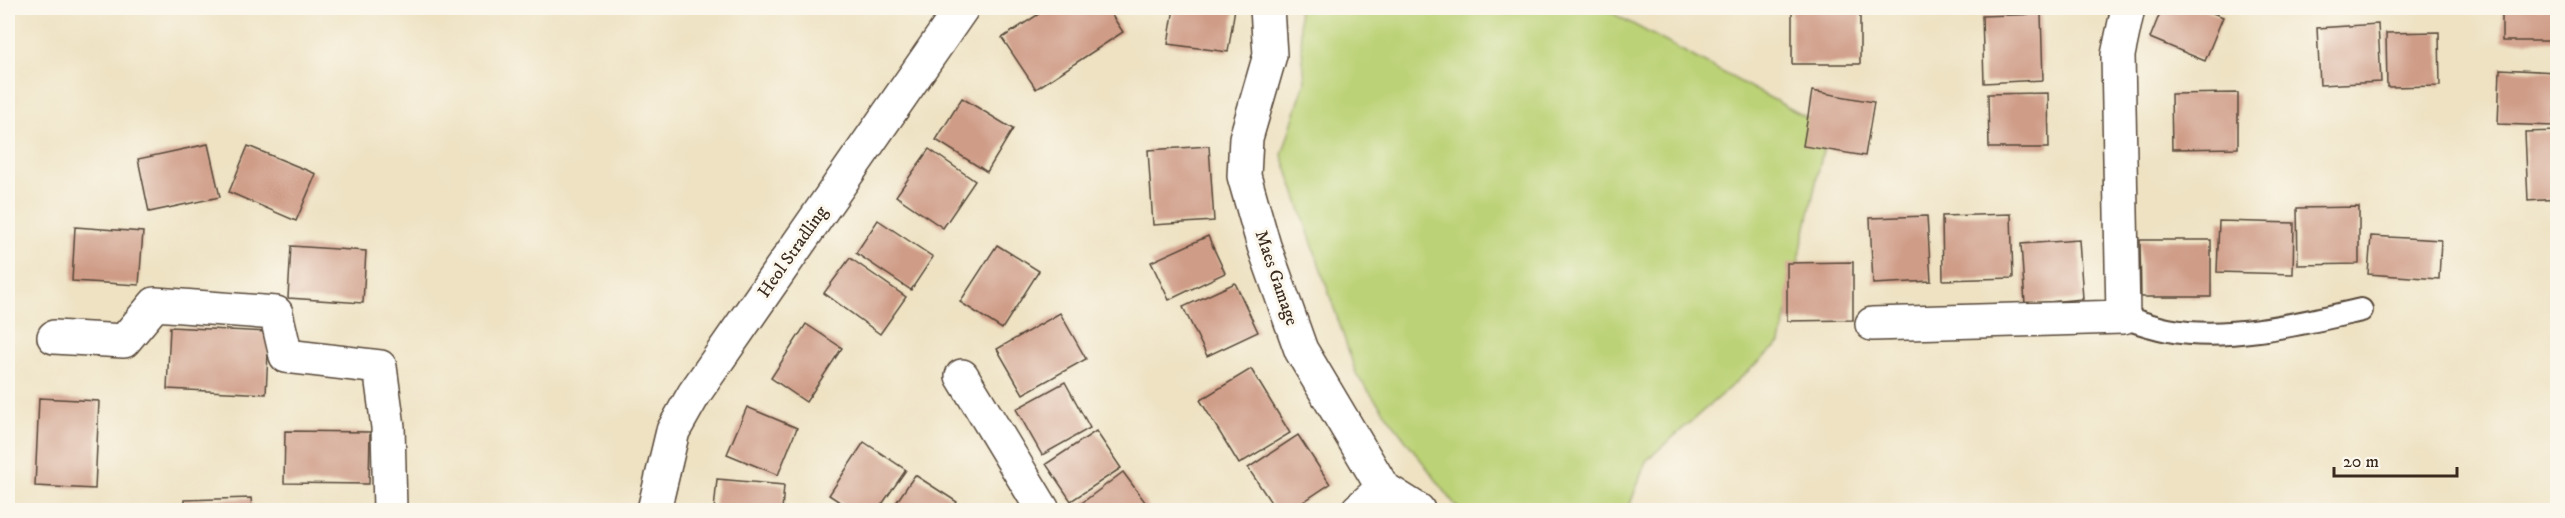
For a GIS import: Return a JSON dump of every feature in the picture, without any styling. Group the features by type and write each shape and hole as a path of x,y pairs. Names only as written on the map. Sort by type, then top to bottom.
{"street":[{"name":"Heol Stradling","path":"654,510 673,431 694,394 962,8"},
{"name":"Maes Gamage","path":"1267,8 1269,55 1246,138 1244,176 1264,246 1301,350 1383,488 1418,510"},
{"path":"1872,324 2123,317 2118,55 2128,8"},
{"path":"54,337 124,341 155,304 276,313 286,357 380,367 388,427 390,510"},
{"path":"962,376 1043,510"},
{"path":"1358,510 1383,488"}],"lane":[{"path":"2123,317 2169,330 2211,333 2290,326 2361,310"}],"green space":[{"path":"1298,8 1603,8 1828,129 1780,343 1646,461 1628,510 1459,510 1357,376 1282,155 1305,81"}],"building":[{"path":"1048,8 1107,8 1123,32 1036,89 1002,38"},
{"path":"1174,8 1235,8 1228,52 1168,44"},
{"path":"1860,8 1860,64 1792,64 1792,9"},
{"path":"2162,8 2200,8 2223,17 2205,61 2150,38"},
{"path":"2502,8 2558,8 2558,41 2502,41"},
{"path":"2041,14 2043,80 1984,83 1982,16"},
{"path":"2378,24 2381,82 2320,85 2317,28"},
{"path":"2439,32 2440,86 2387,87 2386,33"},
{"path":"2500,69 2556,72 2554,126 2498,124"},
{"path":"1812,91 1874,102 1865,156 1803,146"},
{"path":"2048,93 2049,148 1989,148 1988,94"},
{"path":"2238,93 2238,148 2172,149 2171,94"},
{"path":"962,98 1013,129 987,172 936,140"},
{"path":"2558,131 2558,199 2528,201 2525,132"},
{"path":"208,144 220,197 149,212 138,159"},
{"path":"248,146 316,174 296,221 229,192"},
{"path":"1209,146 1214,221 1153,225 1148,150"},
{"path":"929,149 975,181 943,228 896,196"},
{"path":"2359,207 2359,264 2298,265 2297,208"},
{"path":"2011,214 2013,278 1943,280 1942,216"},
{"path":"1927,216 1931,281 1873,284 1870,218"},
{"path":"878,220 933,257 911,290 856,253"},
{"path":"2219,221 2294,223 2293,274 2217,272"},
{"path":"75,227 143,232 139,285 72,281"},
{"path":"1208,236 1225,273 1169,300 1151,262"},
{"path":"2371,236 2441,240 2439,279 2368,274"},
{"path":"2079,240 2083,299 2025,304 2021,244"},
{"path":"2140,240 2211,240 2211,297 2141,297"},
{"path":"997,245 1039,271 1002,329 960,302"},
{"path":"291,246 366,251 363,303 288,298"},
{"path":"850,258 906,297 880,334 824,293"},
{"path":"1853,262 1853,320 1787,321 1787,263"},
{"path":"1235,283 1258,332 1207,356 1183,307"},
{"path":"1060,313 1086,359 1023,394 997,349"},
{"path":"806,324 842,348 806,402 771,378"},
{"path":"170,327 269,332 266,394 167,389"},
{"path":"1251,369 1290,433 1239,464 1200,400"},
{"path":"1065,382 1090,428 1042,455 1016,409"},
{"path":"39,398 99,401 95,489 35,486"},
{"path":"747,407 797,428 778,475 727,454"},
{"path":"285,431 370,432 369,484 284,483"},
{"path":"1096,431 1121,468 1071,501 1046,464"},
{"path":"1298,435 1330,484 1291,510 1276,510 1248,468"},
{"path":"864,442 906,470 878,510 852,510 829,495"},
{"path":"1123,472 1151,510 1077,510 1075,508"},
{"path":"915,475 957,502 952,510 891,510"},
{"path":"717,479 784,485 782,510 714,510"},
{"path":"251,498 252,510 185,510 184,500"}]}
